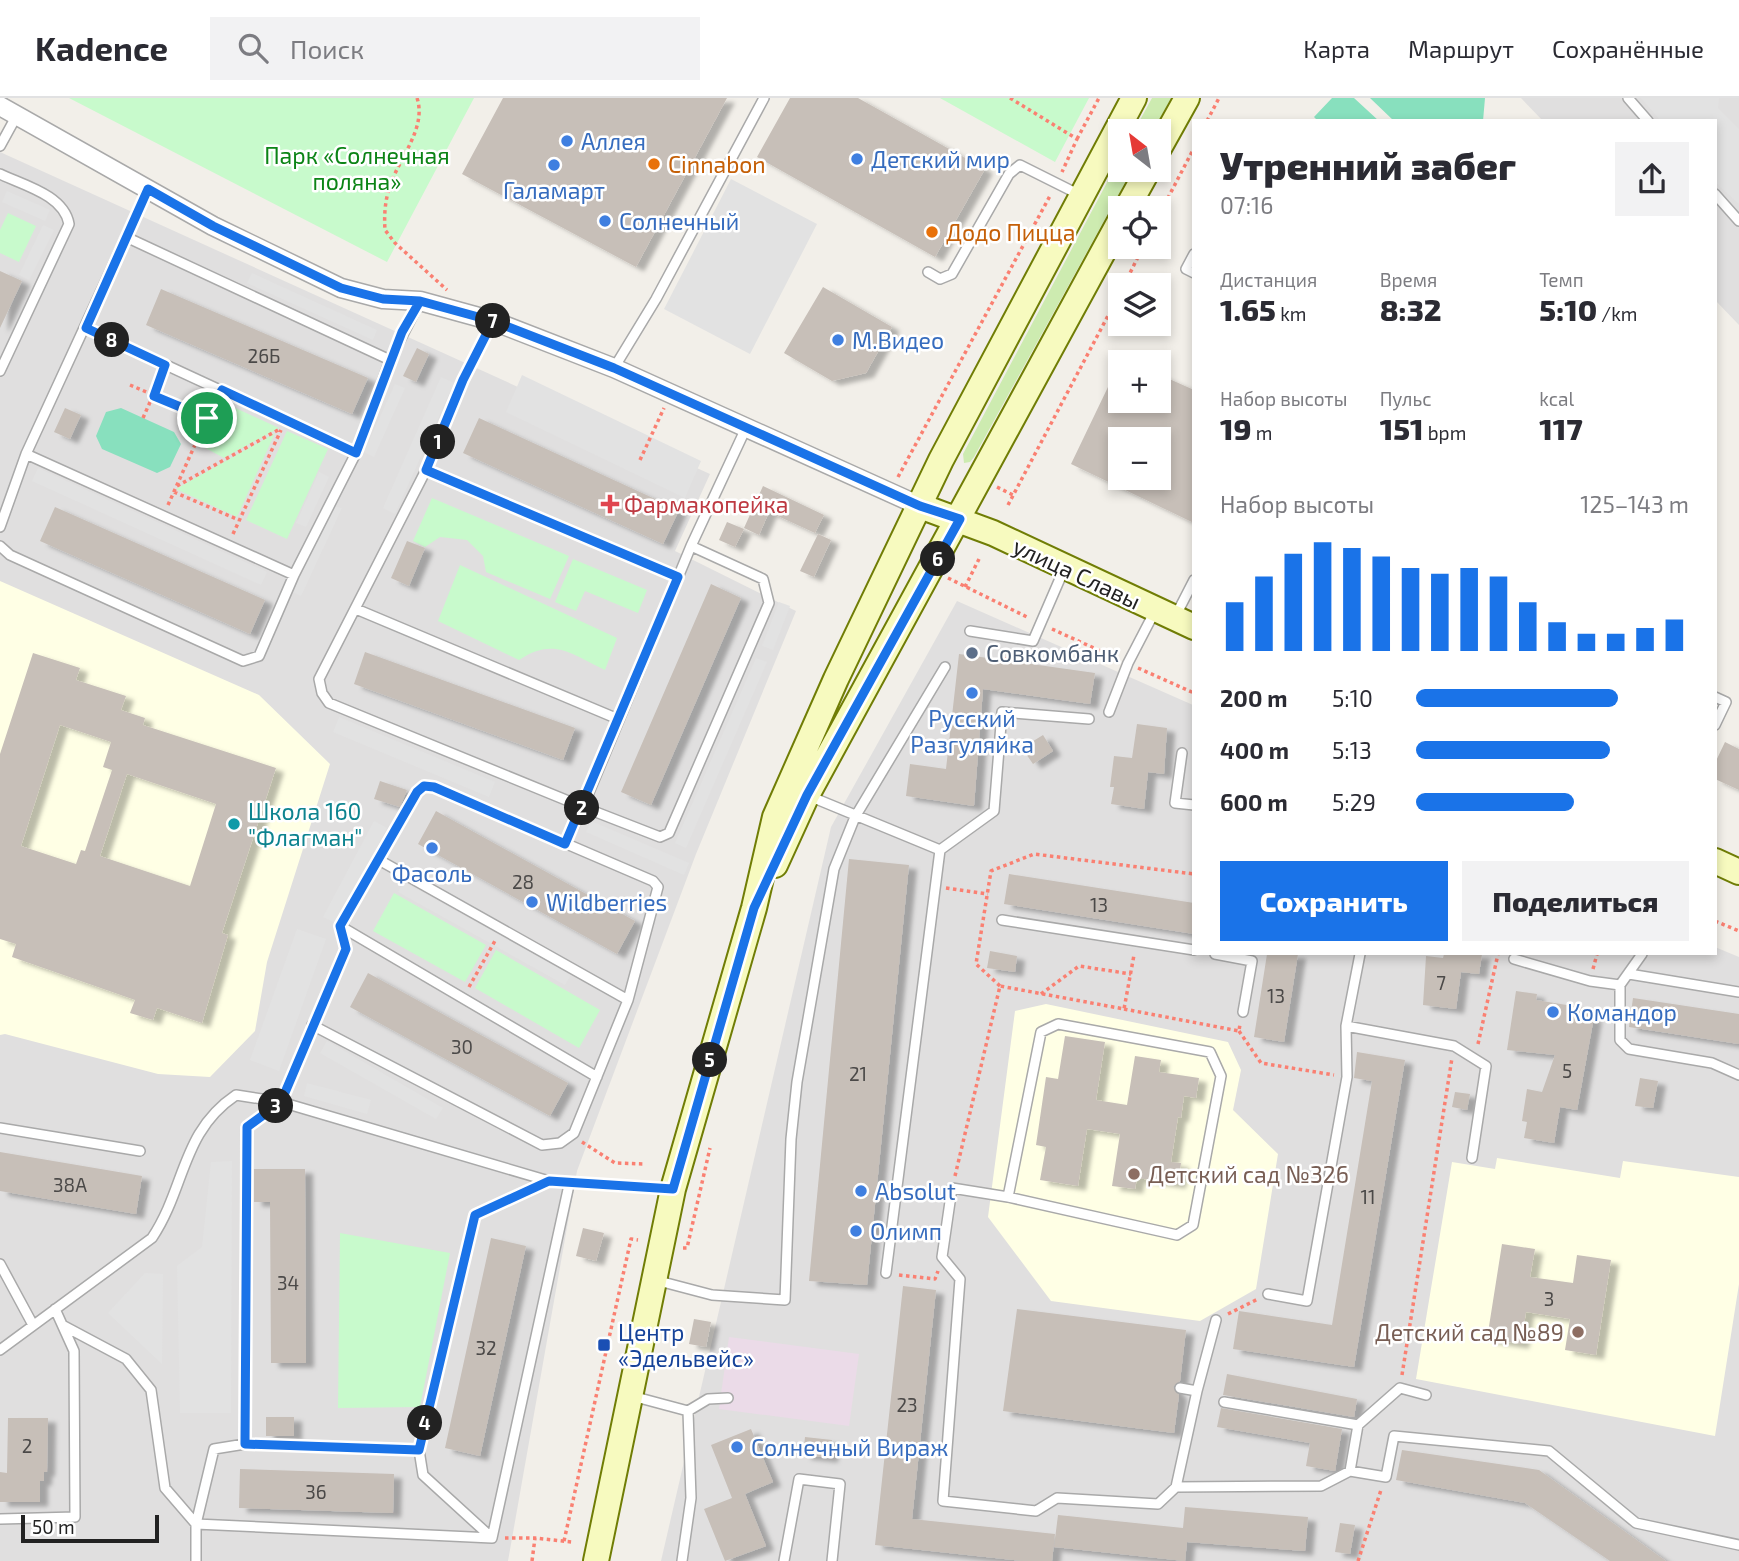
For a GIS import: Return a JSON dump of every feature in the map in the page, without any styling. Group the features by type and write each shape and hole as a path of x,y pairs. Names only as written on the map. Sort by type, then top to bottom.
{"main road":[{"path":"596,1561 628,1394 673,1189 754,908 775,817 836,679 941,460 1134,98"},
{"path":"1171,126 1186,98"},
{"path":"754,908 807,795 960,519 1108,243"},
{"name":"улица Славы","path":"920,506 960,519 1174,618"},
{"path":"1717,862 1739,872"}],"street":[{"path":"0,106 213,226 341,288 383,299 420,301 493,321 614,368 920,506"}],"lane":[{"path":"614,368 656,299 764,98"},
{"path":"1628,98 1646,119"},
{"path":"0,146 17,115"},
{"path":"928,272 940,279 952,274 1009,174 1020,165 1082,196"},
{"path":"0,174 59,203 68,215 69,224 0,371"},
{"path":"0,527 26,454 148,189"},
{"path":"1717,196 1739,221"},
{"path":"126,237 390,360"},
{"path":"1192,258 1186,269 1192,272"},
{"path":"0,546 10,555 243,662 258,656 294,575 356,453 390,360 420,301"},
{"path":"493,321 463,380 426,470 319,679 321,693 329,703 660,837 670,833 769,603 763,579 691,546"},
{"path":"86,328 222,390 285,424 356,453"},
{"path":"565,844 583,807 691,546 746,428"},
{"path":"26,454 294,575"},
{"path":"426,470 678,577"},
{"path":"970,631 1034,641 1065,566"},
{"path":"1109,712 1128,663 1174,618 1192,584"},
{"path":"356,609 618,719"},
{"path":"653,1280 712,1294 785,1300 791,1139 797,1082 834,869 855,817 945,667"},
{"path":"1717,698 1726,702 1717,721"},
{"path":"886,1273 933,886 940,850 995,811 1002,712 1089,719"},
{"path":"1182,753 1175,803 1192,805"},
{"path":"245,1444 247,1127 281,1102 312,1025 346,949 340,926 417,792 424,786 434,787 653,881 658,887 628,1000 574,1133 560,1143 542,1146 312,1025"},
{"path":"807,795 940,850"},
{"path":"379,860 628,1000"},
{"path":"1002,920 1192,950"},
{"path":"340,926 597,1077"},
{"path":"1220,955 1252,961 1243,1012"},
{"path":"1268,1294 1307,1301 1347,1077 1346,1026 1360,955"},
{"path":"1641,955 1620,985 1620,1040 1629,1049 1712,1063 1739,1074"},
{"path":"1514,958 1590,981 1620,985"},
{"path":"1629,974 1739,992"},
{"path":"1008,1197 1041,1032 1058,1024 1210,1052 1221,1076 1193,1225 1177,1235 1008,1197 952,1188 942,1257 960,1279 943,1501 1036,1511 1057,1498 1158,1504 1176,1487 1196,1391 1216,1320"},
{"path":"1346,1026 1454,1046 1486,1066 1472,1158"},
{"path":"0,1350 152,1238 167,1214 190,1150 204,1123 219,1106 236,1095 281,1102 549,1181 569,1185 673,1189"},
{"path":"0,1128 141,1151"},
{"path":"492,1538 423,1475 419,1450 475,1215 549,1181"},
{"path":"492,1538 569,1185"},
{"path":"0,1265 33,1325"},
{"path":"0,1519 75,1517 75,1351 55,1309"},
{"path":"64,1326 126,1359 151,1390 165,1488 196,1524 492,1538"},
{"path":"1180,1388 1196,1391"},
{"path":"1350,1471 1358,1425 1400,1388 1426,1395"},
{"path":"628,1394 688,1411 708,1399 728,1398"},
{"path":"1224,1402 1358,1425"},
{"path":"682,1561 691,1497 688,1411"},
{"path":"1176,1487 1321,1486 1350,1471 1385,1477 1394,1436 1549,1451 1636,1523 1739,1545"},
{"path":"196,1561 196,1524 214,1449 245,1444 419,1450"},
{"path":"784,1561 799,1479 840,1484 832,1561"}],"path":[{"path":"417,98 420,106 418,126 389,187 385,230 395,243 450,292"},
{"path":"1010,98 1077,139"},
{"path":"895,482 1056,184 1099,98"},
{"path":"1208,119 1219,98"},
{"path":"1169,196 1192,152"},
{"path":"1008,505 1108,316"},
{"path":"143,418 165,365"},
{"path":"130,385 207,418"},
{"path":"163,516 222,390"},
{"path":"640,460 671,395"},
{"path":"174,489 285,424"},
{"path":"228,546 285,424"},
{"path":"997,487 1013,495"},
{"path":"174,489 239,520"},
{"path":"965,587 979,559"},
{"path":"947,578 1192,692"},
{"path":"1000,986 976,964 991,871 1034,854 1192,874"},
{"path":"933,886 988,894"},
{"path":"1717,922 1739,931"},
{"path":"463,998 502,929"},
{"path":"1486,1066 1477,1043 1498,955"},
{"path":"1591,955 1595,959"},
{"path":"1593,968 1597,955"},
{"path":"1041,994 1079,966 1131,974"},
{"path":"1124,1009 1239,1031 1261,1063 1347,1077"},
{"path":"1239,1031 1243,1012"},
{"path":"1400,1388 1429,1188 1454,1046"},
{"path":"579,1141 615,1163 645,1164"},
{"path":"682,1248 687,1248 710,1148"},
{"path":"564,1541 631,1238 638,1240"},
{"path":"886,1273 935,1279"},
{"path":"1216,1320 1268,1294"},
{"path":"1358,1561 1385,1477"},
{"path":"492,1538 535,1538 572,1542"},
{"path":"532,1561 535,1538"}],"shaded area":[{"path":"1521,98 1739,98 1739,325 1717,302 1717,119 1541,119"},
{"path":"1641,98 1719,98 1718,108 1739,129 1739,204 1717,184 1717,119 1659,119"},
{"path":"0,152 710,474 675,551 796,611 696,854 577,1171 508,1561 0,1561"},
{"path":"731,179 817,224 750,354 664,309"},
{"path":"7,191 50,210 45,221 2,202"},
{"path":"43,225 54,230 29,280 19,275"},
{"path":"252,273 377,330 373,340 247,283"},
{"path":"522,375 701,461 685,498 506,412"},
{"path":"441,377 454,383 395,514 383,508"},
{"path":"395,384 405,388 374,457 364,452"},
{"path":"38,468 267,572 261,585 32,481"},
{"path":"319,472 329,477 306,527 296,523"},
{"path":"333,506 342,508 301,596 293,592"},
{"path":"0,581 259,695 330,764 267,962 255,1031 210,1077 158,1074 5,1034 0,1035"},
{"path":"957,601 1192,705 1192,955 1717,955 1717,948 1739,957 1739,1561 661,1561 831,827"},
{"path":"779,602 790,606 773,650 762,646"},
{"path":"756,658 767,662 686,848 675,843"},
{"path":"339,717 495,782 489,797 333,732"},
{"path":"374,821 387,828 336,923 323,917"},
{"path":"591,821 689,863 684,875 586,832"},
{"path":"404,882 571,975 565,985 398,892"},
{"path":"297,929 326,939 279,1071 250,1060"},
{"name":"Детский сад №326","path":"1046,1004 1228,1042 1241,1070 1233,1110 1278,1154 1256,1289 1200,1321 1051,1301 988,1217 1015,1011"},
{"path":"327,1041 443,1108 436,1119 320,1053"},
{"path":"307,1083 371,1100 367,1114 304,1096"},
{"name":"Детский сад №89","path":"1497,1158 1620,1178 1623,1161 1739,1177 1739,1284 1715,1436 1416,1379 1452,1162 1495,1169"},
{"path":"232,1161 231,1413 180,1413 177,1266 202,1247 211,1162"},
{"path":"145,1273 163,1274 162,1364 108,1313"},
{"path":"729,1337 859,1354 849,1426 719,1409"}],"green space":[{"name":"Парк «Солнечная поляна»","path":"69,98 474,98 387,262"},
{"path":"940,98 1089,98 1055,162"},
{"path":"1152,98 1171,98 1160,119 1141,119"},
{"path":"1332,98 1354,98 1377,119 1316,119 1314,117"},
{"path":"1370,98 1485,98 1483,119 1392,119"},
{"path":"1108,181 1125,182 1118,196 1108,196 1108,214 974,457 970,462 964,463 963,454"},
{"path":"8,213 36,226 19,262 0,253 0,230"},
{"path":"218,400 279,428 224,458 198,444"},
{"path":"121,408 174,432 181,444 170,467 157,473 102,449 96,436 106,412"},
{"path":"287,431 328,449 287,539 246,520"},
{"path":"275,433 237,517 176,489"},
{"path":"432,498 569,556 550,599 486,572 483,556 467,540 440,537 425,547 413,541"},
{"path":"573,559 647,590 638,613 585,591 576,611 555,602"},
{"path":"460,565 617,638 605,670 562,650 542,650 519,660 438,621"},
{"path":"394,893 486,945 465,982 373,931"},
{"path":"496,950 600,1010 579,1048 475,988"},
{"path":"340,1233 450,1253 420,1407 338,1408"}],"building":[{"name":"Солнечный","path":"503,98 727,98 636,267 462,174"},
{"path":"790,98 858,98 985,169 935,257 757,157"},
{"path":"0,271 22,281 0,328"},
{"name":"М.Видео","path":"823,287 892,327 866,373 832,381 784,353"},
{"path":"161,289 368,378 352,414 146,325"},
{"path":"417,348 429,354 416,382 403,376"},
{"path":"1171,380 1192,389 1192,522 1125,490 1171,490 1171,427 1108,427 1108,482 1071,464 1108,387 1108,413 1171,413"},
{"path":"65,408 81,415 70,439 54,432"},
{"path":"479,418 679,510 663,544 463,453"},
{"path":"763,486 824,515 815,533 769,512 759,535 744,528"},
{"path":"55,507 265,600 250,634 40,541"},
{"path":"727,522 744,529 735,547 719,540"},
{"path":"818,534 831,540 814,577 800,571"},
{"path":"407,541 425,548 409,586 391,578"},
{"path":"711,584 741,598 651,805 621,792"},
{"path":"365,652 575,728 563,760 354,684"},
{"name":"Школа 160 \"Флагман\"","path":"33,653 80,668 76,680 126,696 121,710 145,718 143,725 276,768 222,933 228,935 202,1023 157,1008 153,1020 130,1013 135,1000 12,957 16,944 0,939 0,754","holes":["60,725 111,742 103,767 112,770 85,851 81,850 76,864 21,846","127,774 216,804 190,886 100,856"]},
{"path":"959,654 1095,673 1090,704 983,689 974,806 906,796 910,764 946,769"},
{"path":"1137,724 1167,728 1164,774 1148,772 1144,809 1111,804 1114,756 1132,758"},
{"path":"1043,735 1053,751 1033,764 1022,748"},
{"path":"1725,742 1739,749 1739,790 1717,780 1717,759"},
{"path":"380,781 407,790 400,807 374,799"},
{"path":"436,811 635,921 617,954 418,844"},
{"path":"849,859 909,865 867,1285 809,1281"},
{"path":"1009,874 1192,903 1192,934 1004,904"},
{"path":"990,951 1017,956 1015,972 987,968"},
{"path":"1267,955 1298,955 1284,1042 1254,1037"},
{"path":"1444,955 1482,955 1479,974 1461,972 1456,1009 1423,1005 1426,956 1443,958"},
{"path":"368,973 568,1083 550,1116 350,1007"},
{"path":"1516,991 1537,994 1536,1000 1591,1009 1590,1017 1594,1017 1577,1110 1560,1107 1554,1143 1524,1138 1527,1122 1522,1121 1527,1089 1542,1092 1555,1055 1507,1050"},
{"path":"1633,998 1739,1014 1739,1044 1629,1027"},
{"path":"1065,1036 1105,1042 1096,1100 1127,1105 1135,1056 1161,1060 1159,1072 1199,1078 1196,1098 1184,1096 1181,1118 1178,1117 1171,1162 1181,1163 1178,1184 1137,1178 1135,1189 1112,1186 1120,1134 1087,1129 1078,1186 1040,1180 1046,1147 1036,1145 1046,1077 1058,1079"},
{"path":"1357,1052 1405,1060 1354,1367 1233,1349 1239,1311 1332,1325 1372,1081 1354,1078"},
{"path":"1640,1078 1658,1081 1653,1108 1635,1106"},
{"path":"1455,1092 1470,1094 1467,1110 1452,1107"},
{"path":"0,1152 142,1176 136,1214 0,1191"},
{"path":"254,1169 305,1169 306,1363 271,1363 270,1202 254,1202"},
{"path":"583,1228 604,1233 596,1261 576,1256"},
{"path":"491,1238 526,1246 480,1456 445,1448"},
{"path":"1502,1244 1535,1249 1530,1277 1573,1283 1577,1255 1611,1260 1596,1355 1565,1350 1570,1319 1526,1312 1521,1344 1487,1339"},
{"path":"903,1286 936,1290 912,1519 1055,1534 1052,1561 1023,1561 875,1545"},
{"path":"1017,1309 1186,1330 1180,1381 1173,1387 1179,1395 1174,1433 1003,1411"},
{"path":"694,1319 711,1322 706,1347 689,1344"},
{"path":"1227,1374 1357,1399 1354,1417 1223,1395"},
{"path":"1221,1408 1342,1429 1335,1471 1306,1466 1310,1443 1217,1427"},
{"path":"266,1417 294,1417 294,1436 266,1436"},
{"path":"8,1418 48,1418 47,1472 44,1472 44,1481 40,1481 40,1502 0,1502 0,1472 7,1473"},
{"path":"751,1429 773,1482 745,1494 766,1546 725,1561 704,1509 732,1498 711,1445"},
{"path":"805,1437 832,1440 830,1458 803,1455"},
{"path":"1402,1450 1539,1470 1666,1561 1610,1561 1525,1503 1396,1480"},
{"path":"240,1469 394,1474 393,1513 239,1508"},
{"path":"1185,1507 1308,1517 1305,1551 1187,1542 1185,1561 1054,1547 1058,1515 1183,1528"},
{"path":"1340,1523 1355,1525 1350,1554 1335,1552"}],"place":[{"name":"Аллея","path":"567,141"},
{"name":"Детский мир","path":"857,159"},
{"name":"Cinnabon","path":"654,164"},
{"name":"Галамарт","path":"554,165"},
{"name":"Солнечный","path":"605,221"},
{"name":"Додо Пицца","path":"932,232"},
{"name":"М.Видео","path":"838,340"},
{"name":"Фармакопейка","path":"610,504"},
{"name":"Совкомбанк","path":"972,653"},
{"name":"Русский Разгуляйка","path":"972,693"},
{"name":"Школа 160 \"Флагман\"","path":"234,824"},
{"name":"Фасоль","path":"432,848"},
{"name":"Wildberries","path":"532,902"},
{"name":"Командор","path":"1553,1012"},
{"name":"Детский сад №326","path":"1134,1174"},
{"name":"Absolut","path":"861,1191"},
{"name":"Олимп","path":"856,1231"},
{"name":"Детский сад №89","path":"1578,1332"},
{"name":"Центр «Эдельвейс»","path":"604,1345"},
{"name":"Солнечный Вираж","path":"737,1447"}],"route":[{"path":"207,418 154,396 165,365 86,328 148,189 213,226 341,288 383,299 420,301 493,321 614,368 920,506 960,519 807,795 754,908 673,1189 569,1185 549,1181 475,1215 419,1450 245,1444 247,1127 281,1102 346,949 340,926 417,792 424,786 434,787 565,844 583,807 678,577 426,470 463,380 484,334 493,321 420,301 390,360 356,453 222,390 207,418"}]}
